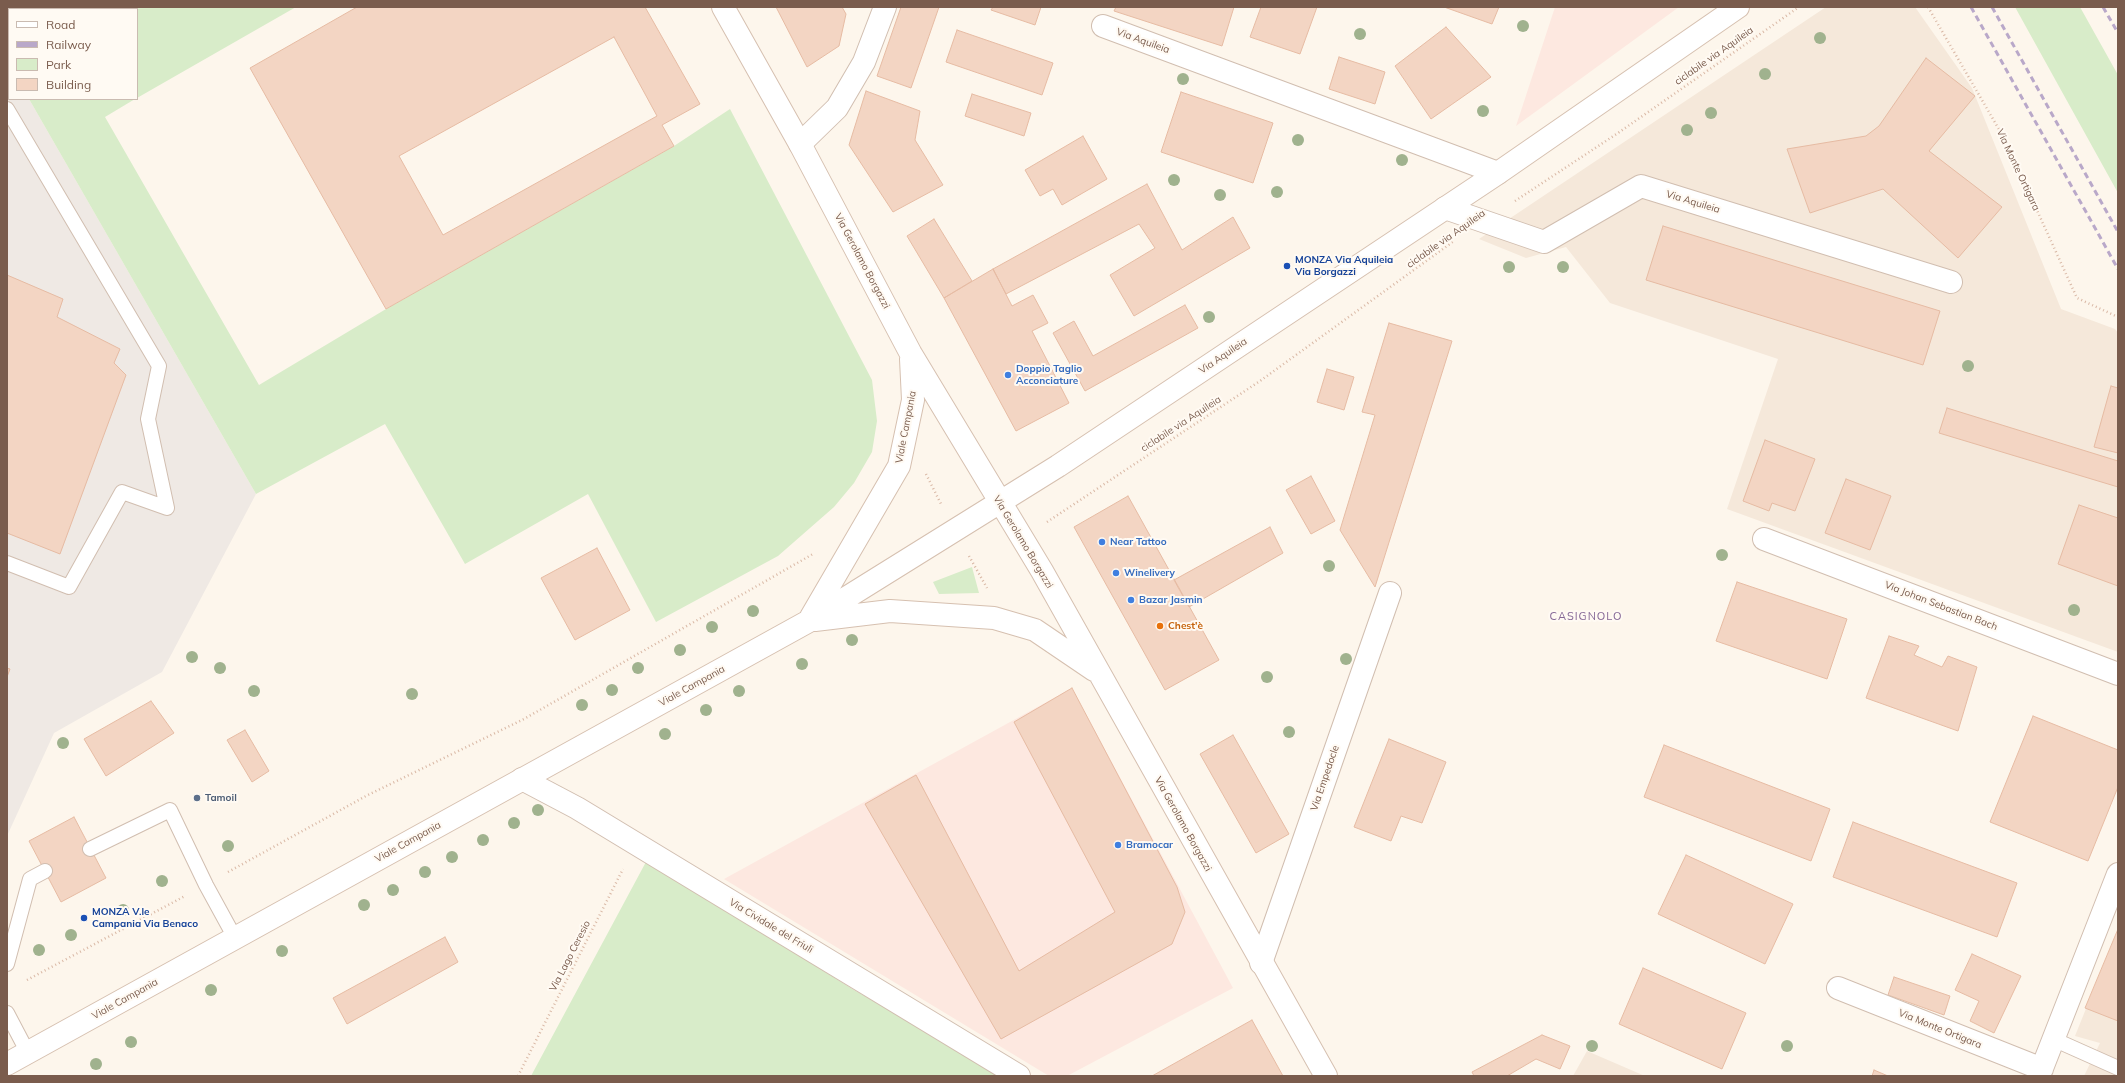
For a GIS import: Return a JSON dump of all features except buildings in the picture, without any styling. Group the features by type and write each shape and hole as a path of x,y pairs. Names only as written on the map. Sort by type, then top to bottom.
{"street":[{"name":"Via Gerolamo Borgazzi","path":"723,7 800,144 911,354 1042,571 1261,963 1326,1076"},
{"path":"800,144 837,108 864,62 885,7"},
{"name":"Via Aquileia","path":"999,502 1064,461 1498,173 1738,7"},
{"name":"Via Aquileia","path":"1102,26 1498,173"},
{"name":"Via Aquileia","path":"1445,208 1544,242 1641,186 1951,282"},
{"name":"Viale Campania","path":"809,621 899,466 913,400 911,354"},
{"name":"Viale Campania","path":"7,1064 809,621 999,502"},
{"name":"Via Johan Sebastian Bach","path":"1764,539 2118,674"},
{"name":"Via Empedocle","path":"1261,963 1390,594"},
{"name":"Viale Campania","path":"809,621 890,611 994,618 1035,630 1097,671"},
{"name":"Via Cividale del Friuli","path":"522,779 577,808 1019,1076"},
{"name":"Via Monte Ortigara","path":"1838,988 2040,1073 2118,874"}],"lane":[{"path":"7,109 159,366 148,418 167,508 122,492 69,587 7,563"},
{"path":"90,849 170,810 206,885 235,938"},
{"path":"7,964 30,879 45,871"},
{"path":"7,1012 28,1053"},
{"path":"2053,1040 2118,1068"}],"path":[{"name":"ciclabile via Aquileia","path":"1043,525 1260,382 1483,222 1618,133 1799,7"},
{"name":"Via Monte Ortigara","path":"1928,7 2004,138 2077,298 2118,317"},
{"path":"899,466 926,473 954,531 992,595 994,618"},
{"path":"21,984 206,885 366,796 524,719 819,550"},
{"name":"Via Lago Ceresio","path":"518,1076 636,844"}],"shaded area":[{"path":"1555,7 1679,7 1516,126"},
{"path":"1826,7 1915,7 1972,88 2061,309 2115,329 2118,333 2118,652 1727,509 1778,359 1610,303 1566,247 1526,258 1479,239"},
{"path":"7,61 8,100 30,100 256,494 162,672 54,733 7,836"},
{"path":"1072,688 1233,988 1067,1076 1049,1076 724,879"},
{"path":"2118,929 2118,1076 2084,1076 2100,1043 2075,1036"},
{"path":"1587,1051 1645,1076 1573,1076"}],"green space":[{"path":"7,7 296,7 138,97 138,8 8,8 8,62"},
{"path":"2015,7 2080,7 2118,75 2118,193"},
{"path":"30,100 133,100 105,117 259,385 386,309 674,146 730,109 872,380 877,421 872,452 854,483 834,507 778,556 656,622 588,494 465,564 385,424 256,494"},
{"path":"972,567 979,593 939,594 933,582"},
{"path":"647,860 854,990 952,1045 1003,1076 531,1076"}],"railway":[{"path":"1971,7 2118,269"},
{"path":"1992,7 2118,232"},
{"path":"2103,7 2118,33"}],"place":[{"name":"MONZA Via Aquileia Via Borgazzi","path":"1287,266"},
{"name":"Doppio Taglio Acconciature","path":"1008,375"},
{"name":"Near Tattoo","path":"1102,542"},
{"name":"Winelivery","path":"1116,573"},
{"name":"Bazar Jasmin","path":"1131,600"},
{"name":"Chest'è","path":"1160,626"},
{"name":"Tamoil","path":"197,798"},
{"name":"Bramocar","path":"1118,845"},
{"name":"MONZA V.le Campania Via Benaco","path":"84,918"}],"district":[{"name":"CASIGNOLO","path":"1586,617"}]}
